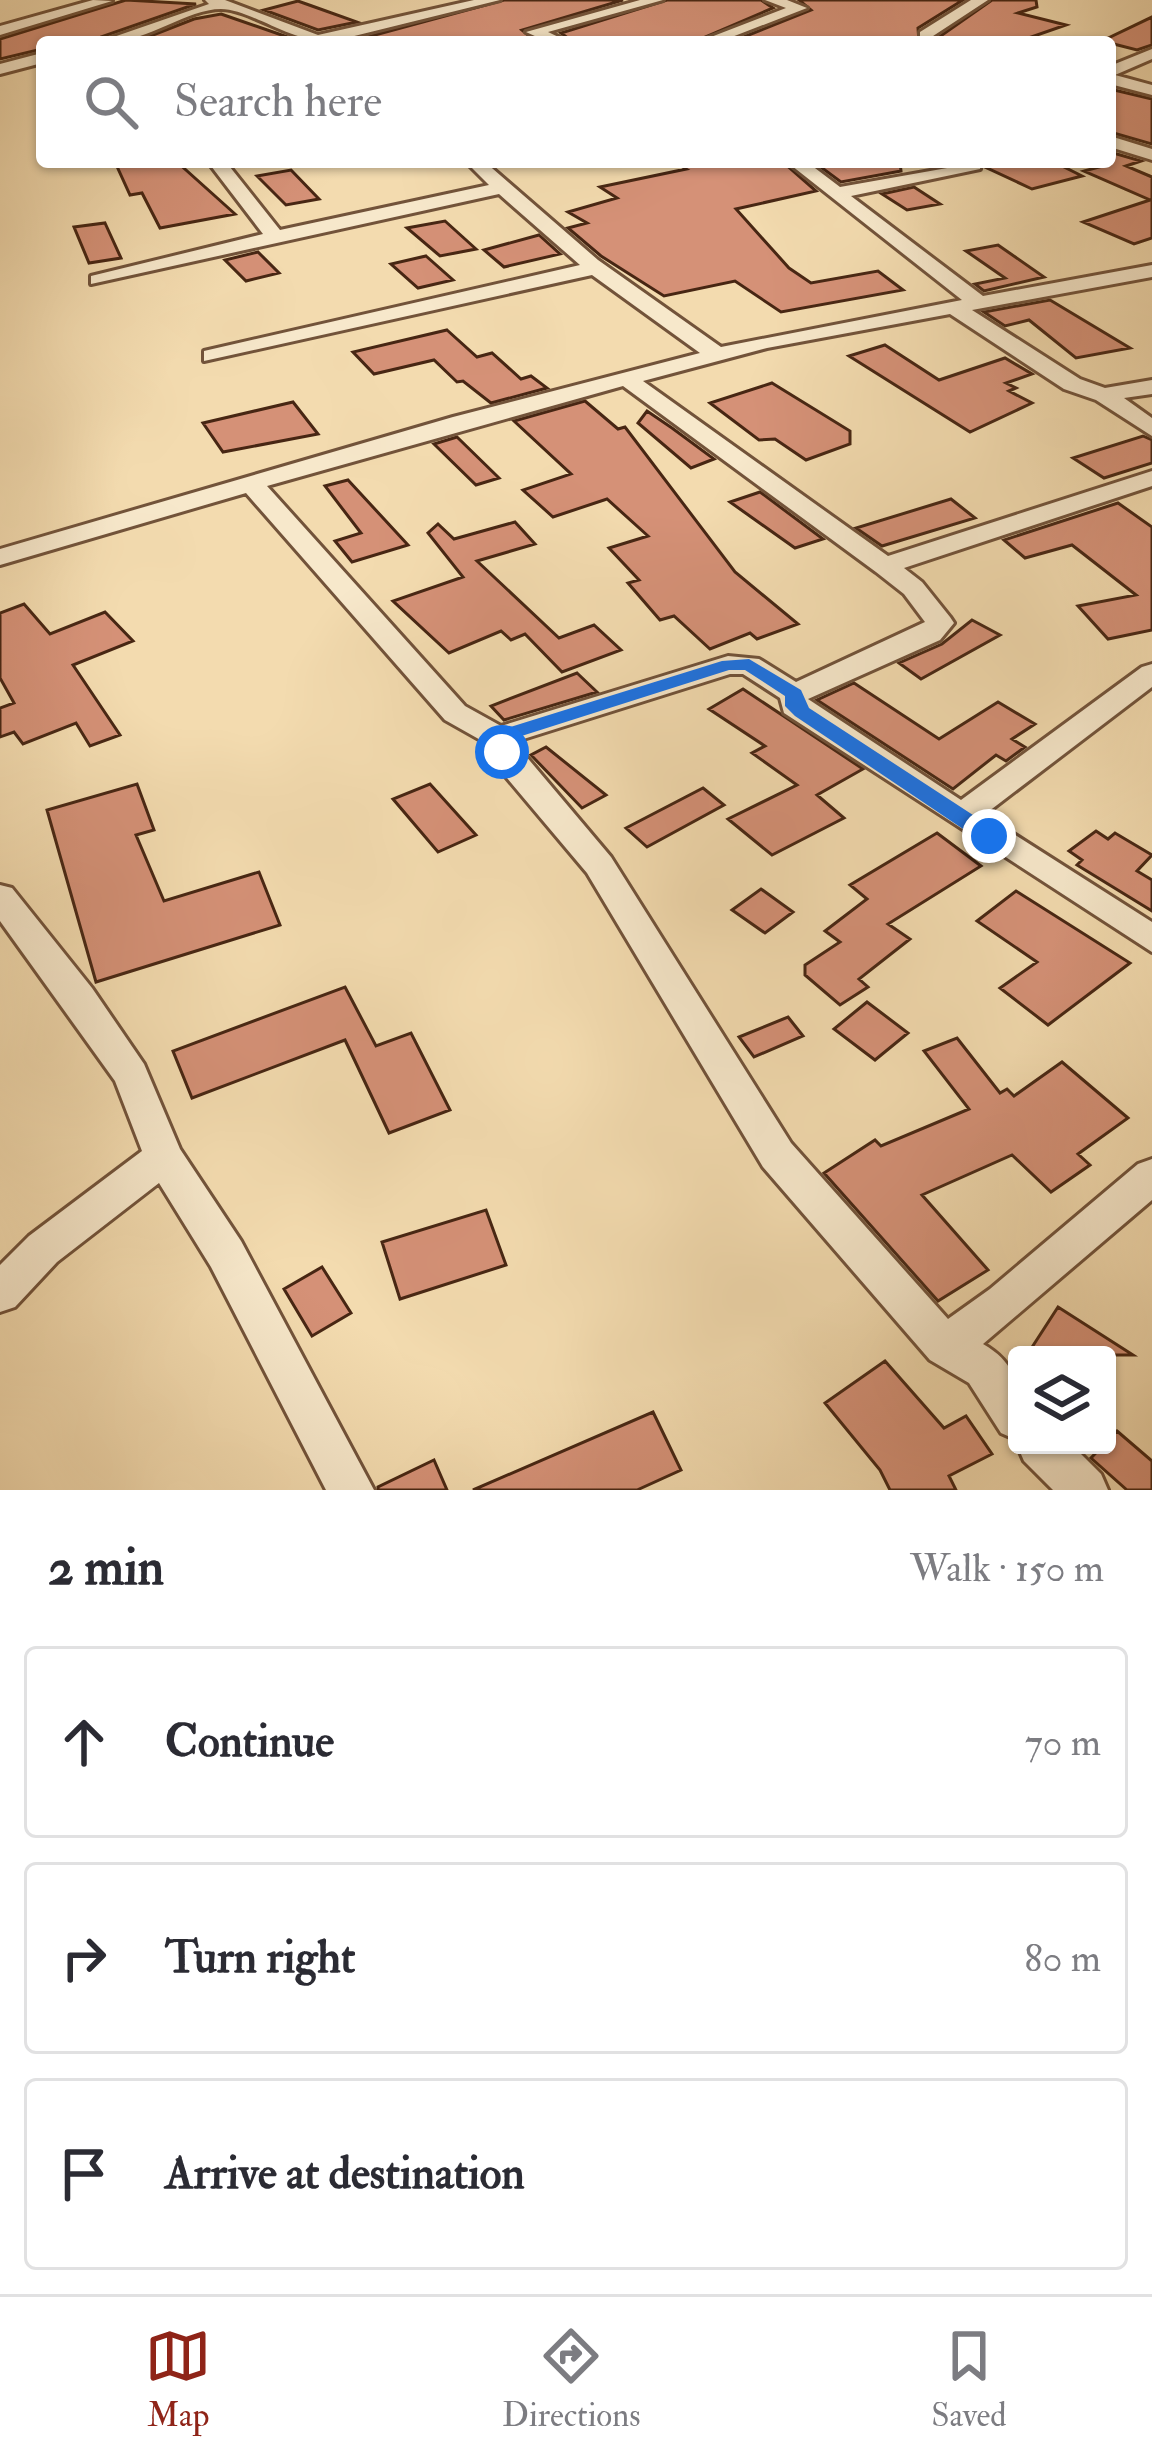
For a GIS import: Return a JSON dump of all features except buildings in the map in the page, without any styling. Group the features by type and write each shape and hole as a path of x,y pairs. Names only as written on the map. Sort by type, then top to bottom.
{"street":[{"path":"0,31 106,0"},
{"path":"407,0 444,10"},
{"path":"337,36 493,0"},
{"path":"544,36 532,32 656,0"},
{"path":"722,36 800,8 772,0"},
{"path":"926,35 981,0"},
{"path":"125,36 217,2 310,36"},
{"path":"1116,72 1152,52"},
{"path":"0,71 36,60"},
{"path":"0,71 29,78"},
{"path":"1116,77 1152,90"},
{"path":"1116,143 1152,155"},
{"path":"222,168 275,237"},
{"path":"481,168 595,268 663,321 718,355"},
{"path":"804,168 979,303"},
{"path":"838,193 959,168"},
{"path":"98,280 501,188"},
{"path":"212,356 595,268"},
{"path":"0,557 461,422 718,355 839,326 1152,271"},
{"path":"953,307 1072,384 1104,395 1152,429"},
{"path":"628,380 885,566 913,588 940,623 931,634 794,694"},
{"path":"1104,395 1152,387"},
{"path":"885,566 1152,478"},
{"path":"252,484 455,712 498,737 502,752 599,865 777,1155 945,1346 984,1368 1008,1404"},
{"path":"498,737 728,665 749,665 794,694"},
{"path":"961,816 1152,674"},
{"path":"794,694 794,706 802,712 1152,939"},
{"path":"0,896 79,998 131,1076 164,1157 226,1254 351,1490"},
{"path":"0,1293 43,1249 164,1157"},
{"path":"945,1346 1005,1303 1152,1176"},
{"path":"1049,1454 1085,1490"}],"route":[{"path":"502,752 498,737 728,665 749,665 794,694 794,706 802,712 989,836"}]}
